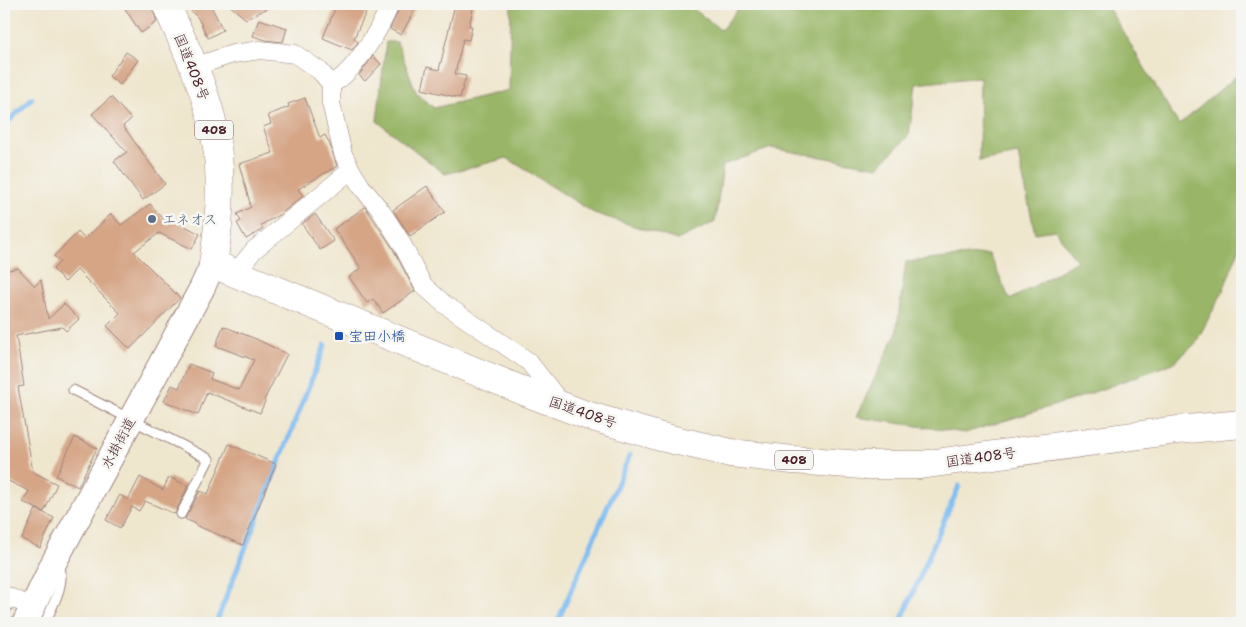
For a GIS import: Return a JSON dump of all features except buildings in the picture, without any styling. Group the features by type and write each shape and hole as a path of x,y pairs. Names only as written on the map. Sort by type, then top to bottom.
{"highway":[{"name":"国道408号","path":"166,4 193,67 211,116 219,167 224,268 564,407 661,437 731,452 793,460 862,465 920,465 1178,430 1242,424"}],"main road":[{"name":"水掛街道","path":"21,610 53,564 202,288 224,268"}],"street":[{"path":"331,84 338,81 367,47 386,15 390,4"},
{"path":"193,67 233,54 260,50 296,54 320,71 331,84 333,111 343,154 361,186 382,211 401,242 423,285 444,304 528,362 564,407"},
{"path":"224,268 254,250 351,170"}],"lane":[{"path":"73,390 209,458 182,514"}],"green space":[{"path":"511,4 687,4 721,30 742,4 1106,4 1179,125 1242,71 1242,242 1222,293 1195,344 1173,363 1075,399 965,433 856,417 896,334 906,262 989,254 1010,300 1077,261 1055,230 1035,233 1018,154 979,161 980,77 916,84 909,135 878,167 771,148 723,165 715,222 677,240 594,213 507,158 445,174 377,121 386,42 397,42 416,92 434,108 509,90"}],"waterway":[{"path":"4,126 32,98"},
{"path":"216,623 325,345"},
{"path":"557,623 630,455"},
{"path":"900,623 959,486"}],"place":[{"name":"エネオス","path":"152,219"},
{"name":"宝田小橋","path":"339,336"}]}
